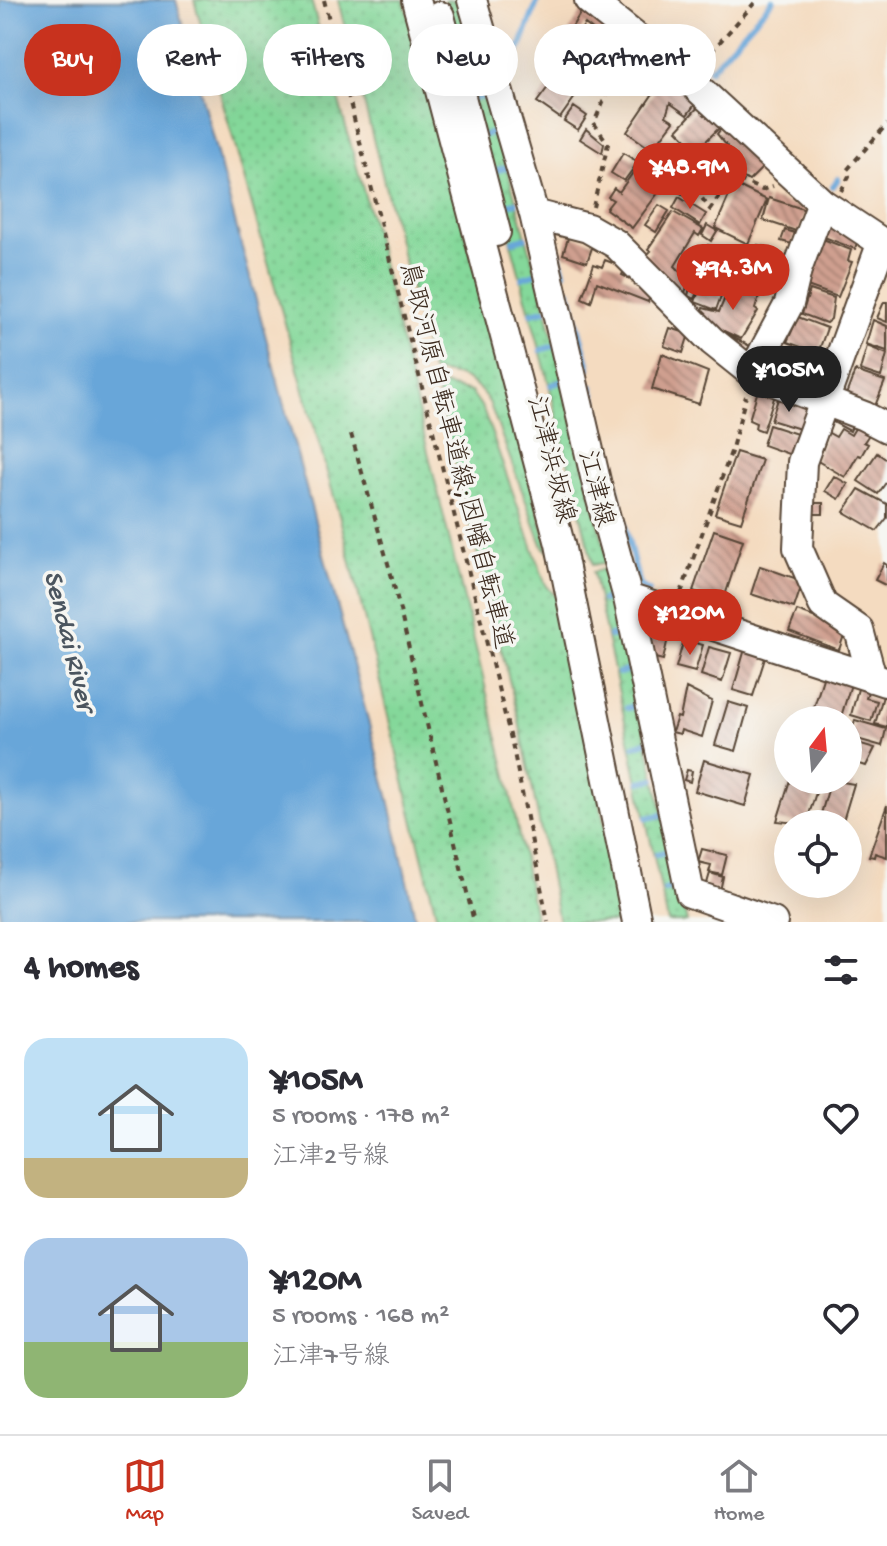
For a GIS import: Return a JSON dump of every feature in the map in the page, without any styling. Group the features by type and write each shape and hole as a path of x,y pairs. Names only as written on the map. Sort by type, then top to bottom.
{"street":[{"path":"416,0 560,544 637,922"},
{"name":"江津浜坂線","path":"436,0 584,585 657,922"},
{"name":"江津線","path":"472,0 534,214 597,485 628,598 690,893 773,922"},
{"path":"589,0 619,24"},
{"path":"707,96 822,203 885,244 823,400 802,462 798,548 823,605 859,630 880,680"},
{"path":"752,373 789,304 797,270 822,203"},
{"path":"534,214 588,228 616,244 712,341 752,373 887,428"},
{"path":"628,598 674,610 880,680"}],"path":[{"name":"鳥取河原自転車道線;因幡自転車道","path":"324,0 512,743 548,922"},
{"path":"716,47 757,0"},
{"path":"588,228 608,151 607,140 594,123 606,96"},
{"path":"822,203 846,187 847,170 887,124"},
{"path":"695,189 710,210 733,177 768,191 789,171"},
{"path":"674,610 731,452 752,373"},
{"path":"351,434 393,581 474,922"}],"green space":[{"path":"194,0 311,0 318,24 263,24 263,96 337,96 372,222 508,780 536,922 438,922 341,522 221,96 247,96 247,24 201,24"},
{"path":"338,0 404,0 410,24 408,96 429,96 549,552 543,547 489,402 472,382 451,374 432,372 362,96 392,96 392,24 344,24"},
{"path":"445,0 460,0 467,24 452,24"},
{"path":"471,96 487,96 544,301 608,562 593,565 545,368"},
{"path":"435,383 471,392 483,409 546,585 562,604 623,922 559,922 518,716"},
{"path":"608,568 687,922 668,922 593,572"}],"water":[{"name":"Sendai River","path":"0,0 176,0 182,24 137,24 137,96 202,96 389,799 416,922 0,922"}],"building":[{"path":"584,7 605,24 585,24 574,24"},
{"path":"541,96 575,97 560,118 537,102"},
{"path":"651,96 695,96 699,99 687,115 670,103 666,116 674,121 652,150 627,132"},
{"path":"700,105 722,125 697,150 677,130"},
{"path":"574,107 587,116 578,130 564,121"},
{"path":"724,125 765,165 749,181 726,167 736,157 717,134"},
{"path":"586,129 604,144 602,153 580,139"},
{"path":"687,146 709,162 685,196 662,180"},
{"path":"623,153 638,162 624,181 611,173"},
{"path":"635,170 661,189 632,228 606,209 613,200 608,197 614,188 619,192"},
{"path":"734,184 767,200 748,244 715,228"},
{"path":"679,197 706,214 700,225 673,208"},
{"path":"769,198 806,210 799,232 763,220"},
{"path":"659,205 669,211 656,232 645,225"},
{"path":"673,212 703,229 699,236 695,233 675,266 689,280 685,293 693,303 639,263 651,251 648,249"},
{"path":"824,222 859,235 855,249 819,235"},
{"path":"707,225 717,231 711,241 702,235"},
{"path":"785,230 795,233 792,244 781,241"},
{"path":"569,235 594,242 587,262 563,254"},
{"path":"823,239 851,250 848,261 852,262 838,297 807,286"},
{"path":"708,245 772,267 766,286 709,266 694,299 688,296 693,274"},
{"path":"758,245 773,250 769,263 754,259"},
{"path":"605,260 625,268 622,275 653,290 648,302 597,282 591,302 582,298 594,264 602,267"},
{"path":"774,264 787,267 784,285 769,281"},
{"path":"731,283 759,296 755,309 758,311 741,339 698,319 703,308 719,312"},
{"path":"701,286 722,293 716,310 695,302"},
{"path":"810,290 834,298 831,319 826,323 802,314"},
{"path":"884,302 887,302 887,322 877,318"},
{"path":"798,317 827,328 818,353 787,342"},
{"path":"873,320 887,326 887,351 866,344"},
{"path":"670,328 689,334 683,353 664,346"},
{"path":"724,333 750,346 743,363"},
{"path":"867,346 887,354 881,377 860,370"},
{"path":"791,347 816,356 805,382 781,372"},
{"path":"662,354 708,372 699,404 652,389"},
{"path":"818,355 828,359 825,367 815,363"},
{"path":"855,371 885,381 875,406 846,395"},
{"path":"758,390 775,395 763,431 755,428 756,423 749,420"},
{"path":"778,399 806,408 803,430 771,420"},
{"path":"824,417 856,417 850,431"},
{"path":"860,420 874,427 864,442 868,444 845,477 816,460 827,432 836,437 841,429 851,435"},
{"path":"769,425 797,434 794,456 763,445"},
{"path":"736,452 762,460 741,522 715,514"},
{"path":"877,453 887,460 887,481 878,494 858,481"},
{"path":"834,476 848,484 839,499 825,491"},
{"path":"859,489 887,504 887,518 877,531 844,512"},
{"path":"809,503 823,503 823,514 810,514"},
{"path":"714,530 743,540 723,602 693,591"},
{"path":"884,563 887,565 887,586 875,580"},
{"path":"760,566 803,581 794,608 751,594"},
{"path":"797,611 846,629 839,650 789,631"},
{"path":"652,624 670,629 663,660 651,657 646,627 651,628"},
{"path":"692,642 703,645 695,672 676,667 683,643 691,645"},
{"path":"709,647 731,653 722,682 701,675"},
{"path":"745,649 766,655 753,696 733,690"},
{"path":"824,675 851,684 844,706 814,706"},
{"path":"859,685 869,688 866,698 877,701 871,721 862,718 862,706 853,706"},
{"path":"686,688 712,701 702,737 681,730 680,734 672,732 677,717 680,718"},
{"path":"883,696 887,698 887,727 875,724"},
{"path":"728,702 748,708 736,751 715,745"},
{"path":"862,722 886,729 882,746 862,740"},
{"path":"862,744 875,748 866,766 862,765"},
{"path":"704,760 754,775 745,806 695,791"},
{"path":"687,770 692,771 690,782 684,780"},
{"path":"786,794 816,794 810,810 780,810"},
{"path":"827,794 851,794 846,810 822,810"},
{"path":"887,805 887,857 875,853 874,857 869,856"},
{"path":"702,849 727,855 722,875 709,872 711,865 698,862"},
{"path":"710,873 723,877 720,891 706,887"}],"waterway":[{"path":"518,53 538,0"},
{"path":"716,63 773,0"},
{"path":"474,99 485,96"},
{"path":"485,135 495,132"},
{"path":"494,171 506,168"},
{"path":"833,186 838,179"},
{"path":"503,206 516,203"},
{"path":"552,234 564,272"},
{"path":"513,241 525,238"},
{"path":"522,278 535,274"},
{"path":"569,291 589,368"},
{"path":"532,313 545,310"},
{"path":"541,350 554,346"},
{"path":"551,385 563,381"},
{"path":"592,387 639,585 649,591"},
{"path":"603,600 613,598"},
{"path":"610,636 622,634"},
{"path":"619,673 630,670"},
{"path":"627,708 637,706"},
{"path":"634,746 646,742"},
{"path":"640,782 654,779"},
{"path":"647,818 662,815"},
{"path":"657,854 669,851"},
{"path":"665,890 676,887"}]}
